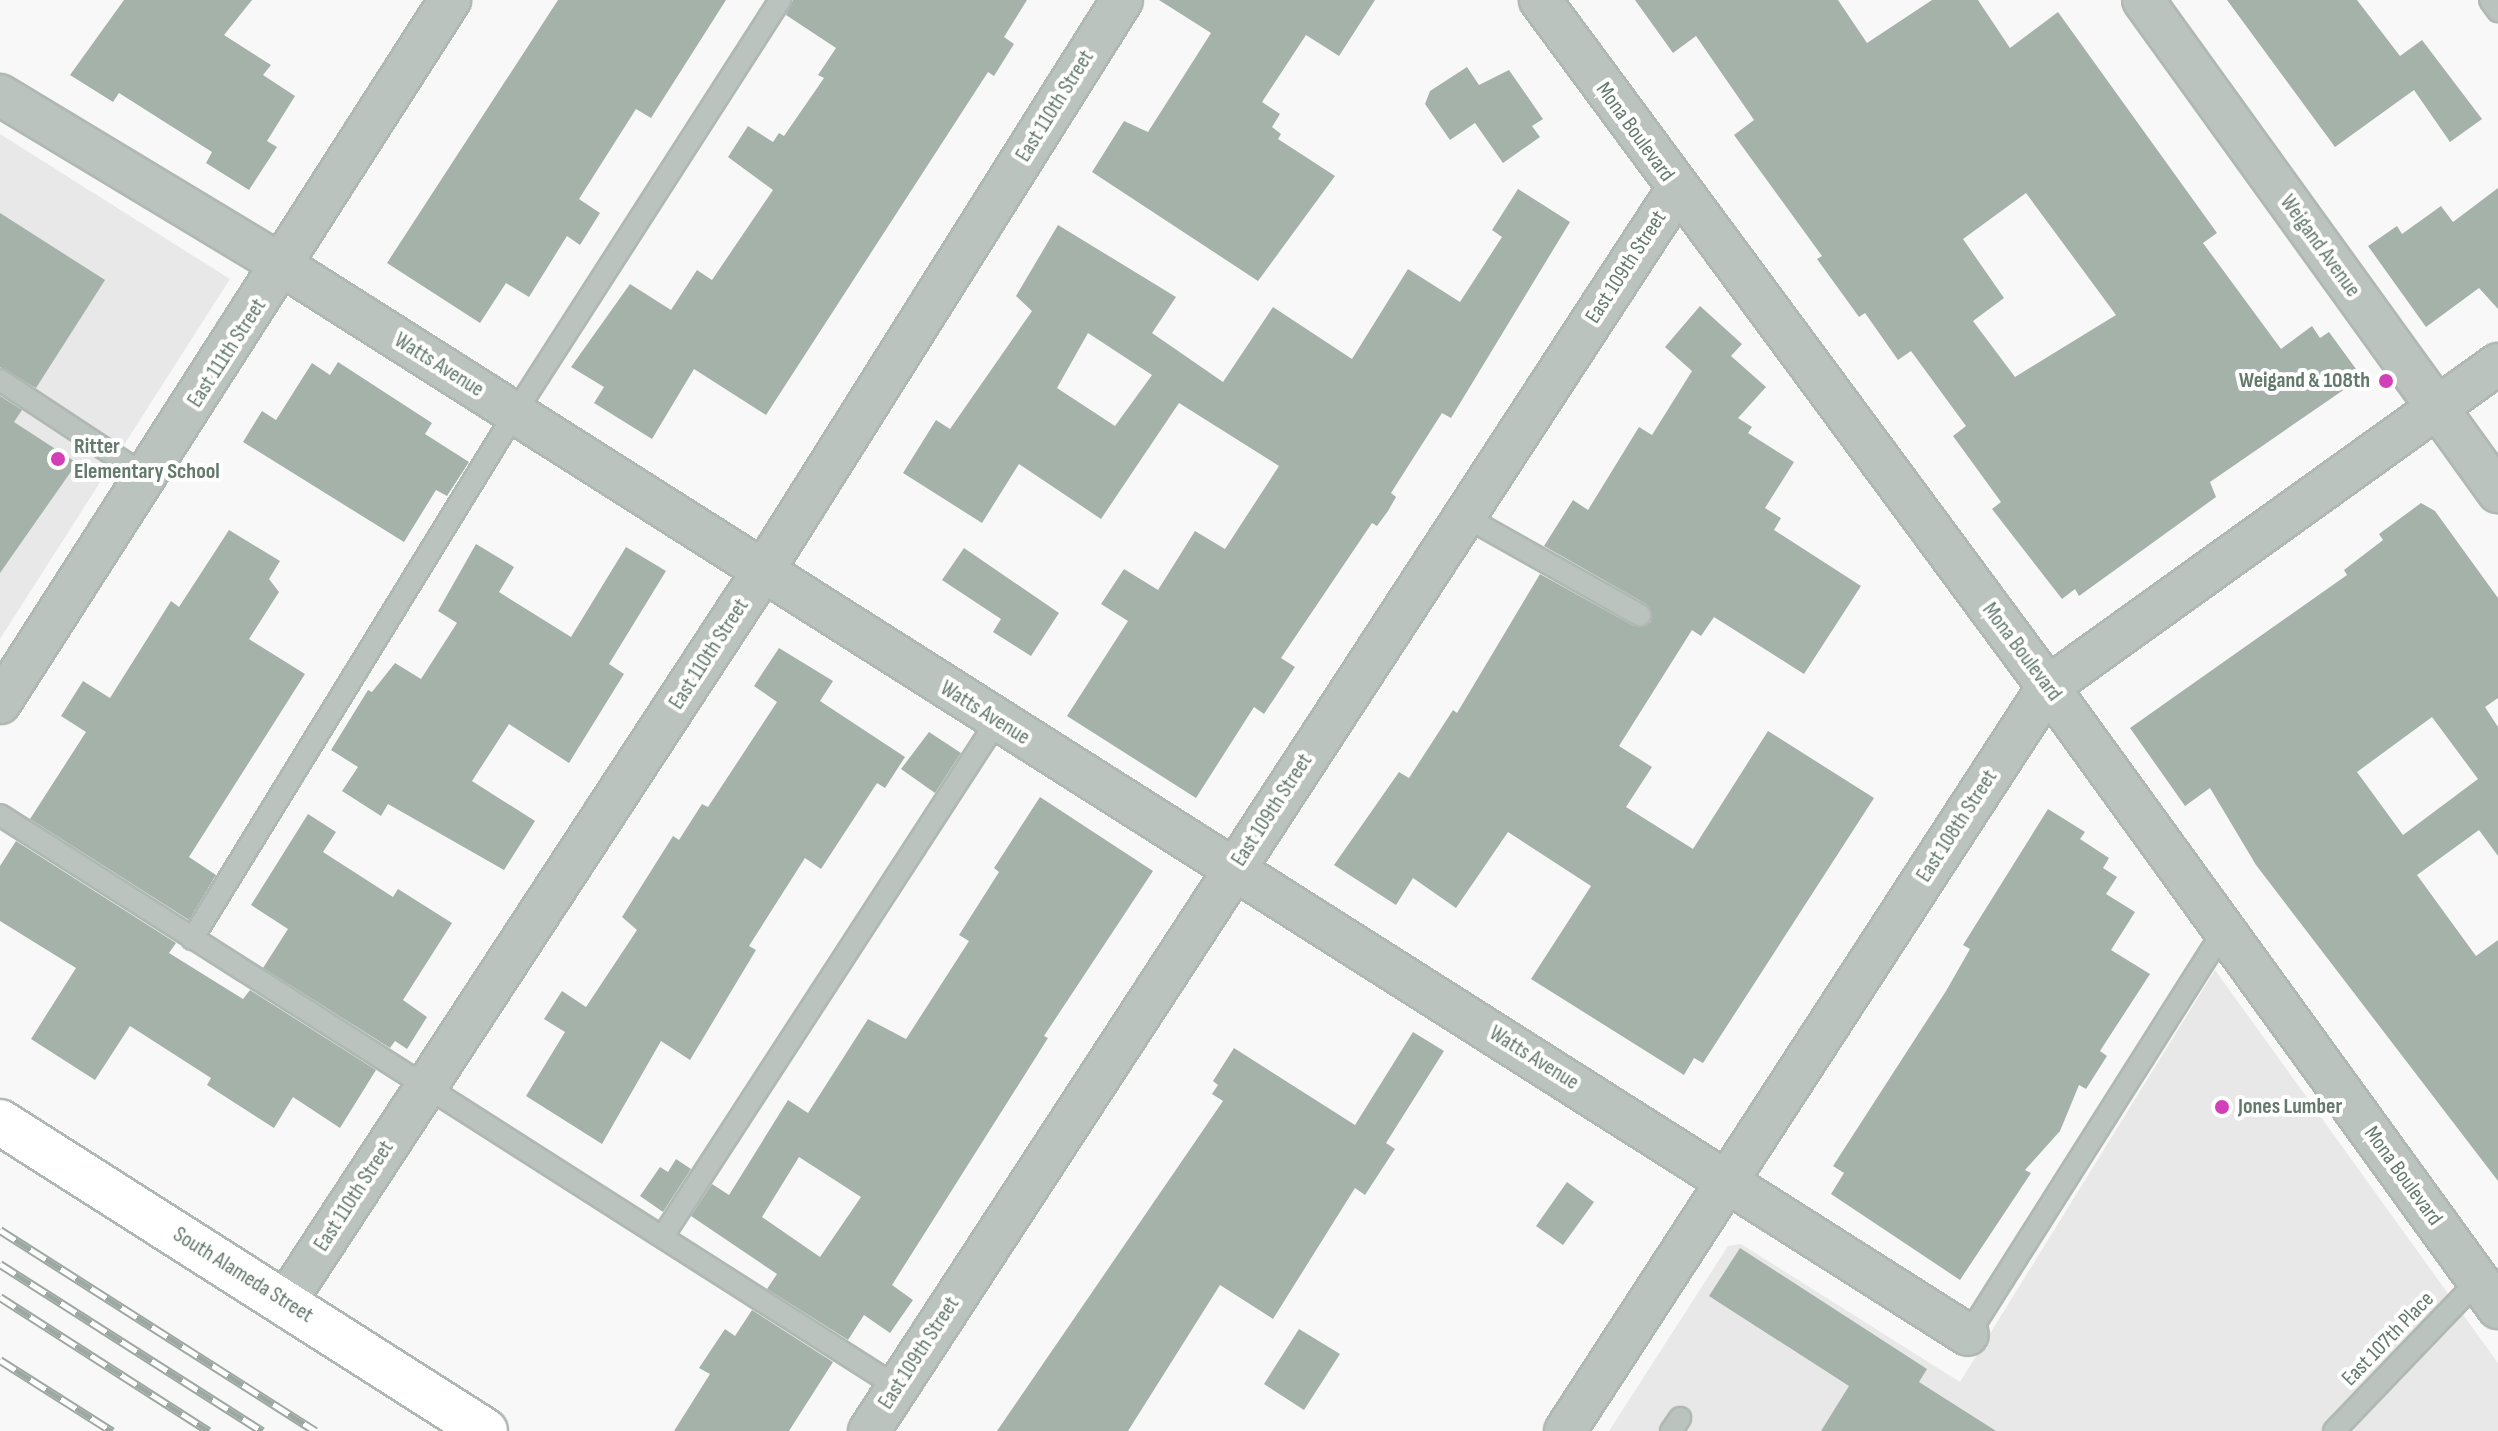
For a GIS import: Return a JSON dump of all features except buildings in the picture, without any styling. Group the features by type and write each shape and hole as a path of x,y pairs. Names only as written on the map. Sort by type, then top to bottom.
{"main road":[{"name":"South Alameda Street","path":"0,1122 286,1301 485,1431"}],"street":[{"name":"East 111th Street","path":"0,703 283,266 450,0"},
{"name":"East 110th Street","path":"286,1301 763,571 1122,0"},
{"name":"Mona Boulevard","path":"1540,0 1677,190 2048,687 2488,1295"},
{"name":"Weigand Avenue","path":"2143,0 2498,492"},
{"name":"Watts Avenue","path":"0,95 283,266 1968,1335"},
{"name":"East 109th Street","path":"869,1431 1677,190"},
{"name":"East 108th Street","path":"1565,1431 1725,1179 2048,687 2498,364"}],"lane":[{"path":"192,939 515,413 780,0"},
{"path":"2490,0 2498,11"},
{"path":"0,380 147,477"},
{"path":"1464,516 1640,615"},
{"path":"663,1236 997,721"},
{"path":"0,815 192,939 428,1084 897,1387"},
{"path":"1968,1335 2225,929"},
{"name":"East 107th Place","path":"2334,1431 2488,1295"}],"shaded area":[{"name":"Ritter Elementary School","path":"0,134 230,279 0,639"},
{"name":"Jones Lumber","path":"2215,970 2498,1363 2498,1431 1609,1431 1728,1246 1741,1244 1960,1382"}],"railway":[{"path":"0,1230 315,1431"},
{"path":"0,1264 262,1431"},
{"path":"0,1297 209,1431"},
{"path":"0,1360 112,1431"}],"place":[{"name":"Weigand & 108th","path":"2386,381"},
{"name":"Ritter Elementary School","path":"58,459"},
{"name":"Jones Lumber","path":"2222,1107"}]}
